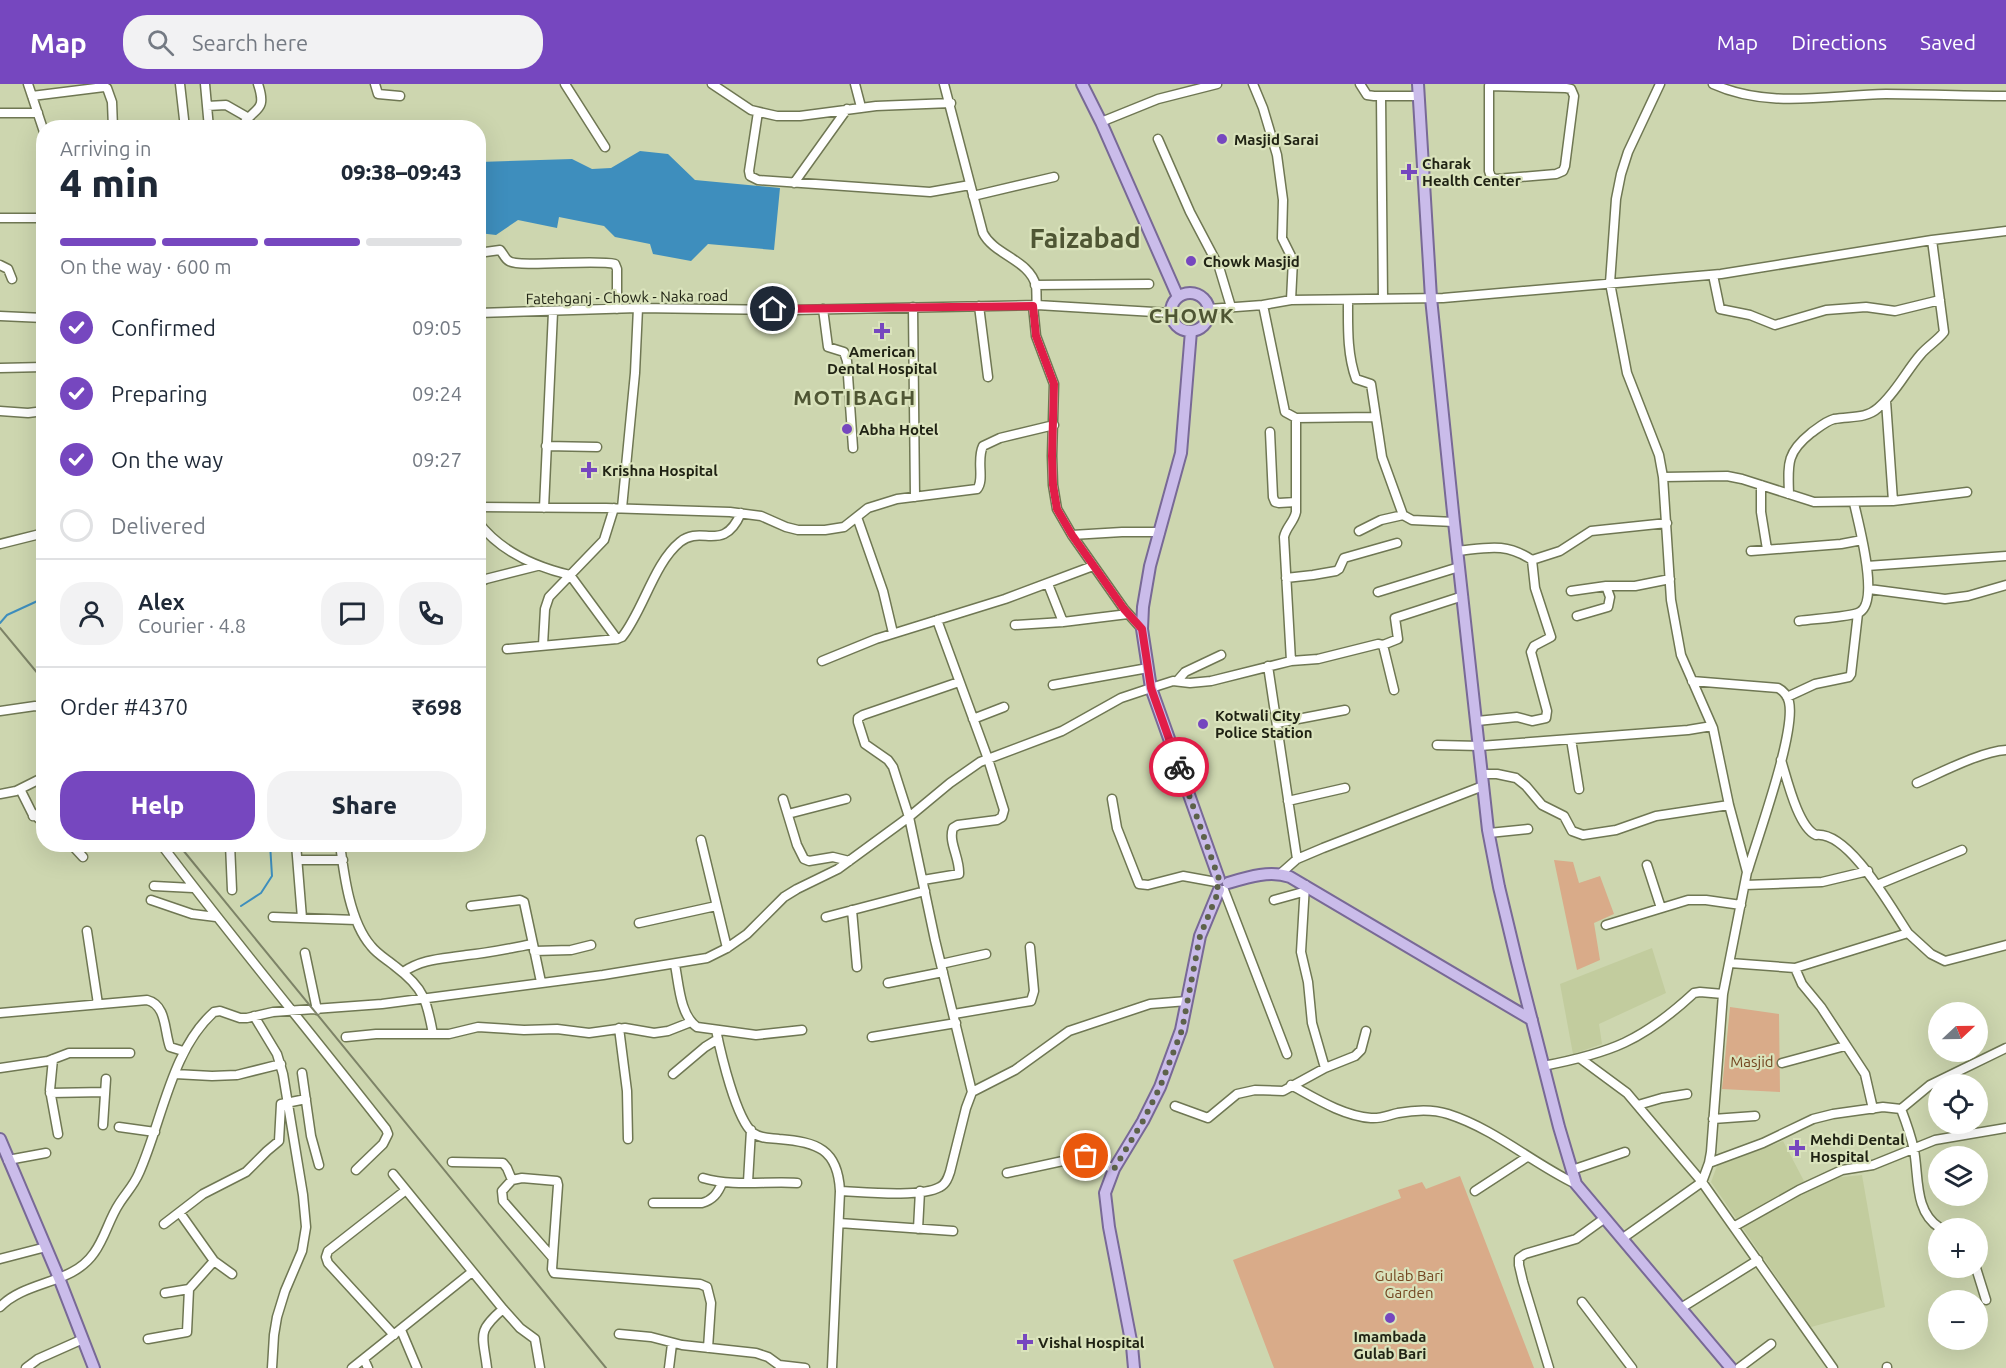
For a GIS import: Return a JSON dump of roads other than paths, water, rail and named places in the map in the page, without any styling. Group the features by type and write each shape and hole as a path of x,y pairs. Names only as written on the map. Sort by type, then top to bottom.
{"main road":[{"path":"1082,84 1178,297"},
{"path":"1419,90 1431,298 1483,786 1499,887 1543,1066 1576,1184 1731,1368"},
{"path":"1191,293 1203,297 1209,309 1208,318 1203,326 1191,331 1177,327 1171,313 1174,301 1178,297 1191,293"},
{"path":"1134,1368 1105,1192 1114,1169 1143,1121 1160,1087 1182,1030 1200,936 1221,885 1151,688 1142,629 1146,586 1181,453 1191,331"},
{"path":"1221,885 1258,876 1280,874 1532,1020"},
{"path":"0,1139 94,1368"}],"street":[{"path":"28,84 40,120"},
{"path":"180,84 184,120"},
{"path":"205,84 208,120"},
{"path":"246,120 261,105 258,84"},
{"path":"375,84 378,94 400,96"},
{"path":"565,84 604,147"},
{"path":"712,84 742,105 758,112 777,116 800,116 861,107 951,103"},
{"path":"855,84 861,107"},
{"path":"944,84 951,103 973,196 987,239 1026,270 1035,285 1036,336 1054,384 1052,456 1054,500 1061,519 1093,566 1128,614 1142,629"},
{"path":"1101,122 1158,99 1217,84"},
{"path":"1253,84 1277,155 1282,200 1282,238 1293,260 1291,300"},
{"path":"1360,84 1367,95 1381,96 1419,90"},
{"path":"1660,84 1628,152 1621,174 1616,199 1610,283 1627,373 1659,455 1667,523 1671,600 1681,655 1712,726 1747,872"},
{"path":"1713,84 1728,91 1777,100 1884,94 2005,96"},
{"path":"1489,85 1571,89 1574,96 1563,171 1556,174 1496,179 1491,177 1489,171 1489,85"},
{"path":"32,96 86,86 108,88 112,102 113,120"},
{"path":"1381,96 1383,299"},
{"path":"207,106 226,105 248,117"},
{"path":"794,183 847,109"},
{"path":"0,113 38,112"},
{"path":"758,112 750,160 750,176 758,180 937,192 970,185"},
{"path":"1158,139 1190,212 1219,267 1231,308"},
{"path":"973,196 1054,177"},
{"path":"0,218 36,218"},
{"path":"1209,309 1263,305 1291,300 1348,301 1431,298 1713,275 1932,240 2006,231"},
{"path":"1789,494 1788,465 1791,453 1797,445 1819,427 1832,420 1867,415 1878,409 1922,352 1944,332 1932,240"},
{"path":"486,252 500,250 506,260 516,263 569,261 615,264 617,269 616,309"},
{"path":"0,265 8,268 12,279"},
{"path":"1713,275 1720,309 1750,315 1775,325 1826,310 1866,307 1895,311 1940,300"},
{"path":"1035,285 1149,284"},
{"path":"1348,301 1348,342 1351,364 1356,379 1371,384 1382,457 1403,515 1412,520 1454,522"},
{"name":"Fatehganj - Chowk - Naka road","path":"486,313 638,308 823,309 1035,305 1171,313"},
{"path":"1263,305 1282,404 1288,415 1296,418 1376,417"},
{"path":"979,306 988,376"},
{"path":"913,307 915,497"},
{"path":"543,645 546,603 553,592 604,540 618,508 635,373 638,308"},
{"path":"823,309 828,347 844,352 846,355 853,448"},
{"path":"544,508 553,312"},
{"path":"0,318 36,318"},
{"path":"0,368 36,367"},
{"path":"1886,401 1893,501"},
{"path":"0,411 36,412"},
{"path":"1291,661 1284,537 1285,531 1294,520 1296,502 1296,418"},
{"path":"486,507 618,508 741,513 761,516 786,528 837,529 844,527 868,508 897,499 977,489 981,483 979,459 983,446 1000,438 1054,425"},
{"path":"1270,432 1273,497 1275,502 1279,503 1296,502"},
{"path":"546,446 597,447"},
{"path":"1663,477 1711,475 1742,479 1814,502 1893,501 1967,492"},
{"path":"1761,485 1761,512 1767,549"},
{"path":"1799,621 1858,613 1866,606 1869,589 1854,503"},
{"path":"507,649 617,639 626,632 667,556 679,543 693,536 714,537 725,534 734,528 741,513"},
{"path":"1359,531 1381,520 1403,515"},
{"path":"857,517 883,591 893,633"},
{"path":"1457,551 1504,548 1519,552 1532,560 1560,551 1591,531 1667,523"},
{"path":"486,530 496,541 537,566 570,575 617,639"},
{"path":"1072,535 1160,532"},
{"path":"0,544 36,535"},
{"path":"1751,551 1841,544 1862,540"},
{"path":"1286,578 1336,571 1344,558 1397,543"},
{"path":"1866,566 2006,556"},
{"path":"1477,721 1517,717 1532,721 1546,718 1547,711 1531,652 1534,646 1551,637 1535,588 1532,560"},
{"path":"486,579 537,566"},
{"path":"822,661 893,633 1048,584 1093,566"},
{"path":"1378,592 1459,567"},
{"path":"1571,591 1606,586 1635,586 1670,579"},
{"path":"1048,584 1063,622"},
{"path":"1869,589 1945,599 1968,596 2006,585"},
{"path":"1577,616 1608,607 1610,597 1606,586"},
{"path":"0,1307 25,1290 59,1278 86,1263 95,1252 119,1204 135,1181 183,1051 214,1012 220,1011 240,1018 273,1012 316,1010 675,965 707,958 747,934 784,897 797,888 830,874 909,817 966,771 988,759 1062,731 1121,698 1178,680 1190,683 1211,681 1291,661 1318,659 1378,644 1383,645 1398,639 1395,618 1463,596"},
{"path":"1787,697 1815,684 1849,677 1858,613"},
{"path":"1015,625 1128,614"},
{"path":"923,880 959,874 960,867 951,834 953,828 958,825 997,820 1002,817 1002,801 937,620"},
{"path":"1383,645 1394,690"},
{"path":"1178,680 1185,672 1221,656"},
{"path":"1268,666 1297,859"},
{"path":"1053,685 1148,668"},
{"path":"1623,1238 1702,1182 1709,1163 1723,994 1747,872 1781,760 1789,725 1790,712 1787,697 1778,688 1692,681"},
{"path":"840,1191 884,1193 934,1190 942,1186 946,1181 972,1092 909,817 893,767 888,760 865,744 858,722 858,718 959,682"},
{"path":"0,711 36,706"},
{"path":"973,719 1004,707"},
{"path":"1277,723 1345,710"},
{"path":"1437,745 1479,746 1688,730 1712,726"},
{"path":"1571,739 1579,789"},
{"path":"1917,783 1961,764 2006,750"},
{"path":"1781,760 1798,811 1808,829 1816,835 1823,834 1832,838 1868,871 1908,933 1931,954 1945,961 2006,945"},
{"path":"1482,774 1516,778 1542,805 1564,816 1572,831 1583,835 1616,830 1656,816 1729,804"},
{"path":"0,794 20,789 36,781"},
{"path":"1280,874 1297,859 1483,786"},
{"path":"1288,801 1345,788"},
{"path":"20,789 36,818"},
{"path":"783,799 804,859 808,861 833,857 849,861"},
{"path":"788,814 846,799"},
{"path":"1112,799 1117,828 1138,884 1148,885 1182,876 1221,885 1287,1054"},
{"path":"1489,833 1528,829"},
{"path":"701,840 727,948"},
{"path":"1876,885 1962,850"},
{"path":"78,852 83,857"},
{"path":"167,852 216,917 294,1011 386,1129 388,1134 383,1144 356,1170"},
{"path":"230,852 232,890"},
{"path":"297,852 302,918"},
{"path":"341,852 356,920 371,946 418,987 425,998 433,1034"},
{"path":"298,860 342,860"},
{"path":"1647,865 1661,908"},
{"path":"1744,885 1822,882 1868,871"},
{"path":"154,886 194,888"},
{"path":"1274,900 1304,889 1301,952 1308,982 1312,1023 1325,1068"},
{"path":"826,917 925,891"},
{"path":"1606,925 1696,899 1742,905"},
{"path":"151,900 192,914 216,917"},
{"path":"471,906 524,902 541,982"},
{"path":"639,923 716,906"},
{"path":"852,910 856,967"},
{"path":"273,917 356,920"},
{"path":"87,931 98,1004"},
{"path":"1730,963 1795,968 1908,933"},
{"path":"403,972 433,958 534,947 571,950 591,945"},
{"path":"872,1037 1031,1001 1034,991 1030,947"},
{"path":"305,953 316,1010"},
{"path":"888,983 986,954"},
{"path":"675,965 686,1015 697,1027 717,1035 767,1035 802,1030"},
{"path":"1795,968 1802,984 1821,1007 1865,1074 1873,1109"},
{"path":"1543,1066 1581,1059 1622,1045 1642,1035 1694,993 1723,994"},
{"path":"0,1013 141,1000 152,1001 161,1012 170,1047 183,1051"},
{"path":"972,1092 1015,1070 1069,1031 1150,1004 1187,1001"},
{"path":"254,1016 272,1044 281,1064 305,1209 306,1237 279,1310 274,1335 272,1368"},
{"path":"346,1037 376,1034 456,1033 478,1027 525,1030 557,1029 589,1033 619,1028 654,1033 668,1031 691,1022"},
{"path":"619,1028 627,1091 628,1139"},
{"path":"1174,1106 1208,1118 1237,1094 1255,1090 1278,1092 1359,1053 1366,1030"},
{"path":"673,1074 717,1035"},
{"path":"717,1035 742,1119 751,1130 763,1138 799,1141 825,1152 834,1160 838,1168 840,1191 832,1368"},
{"path":"1782,1063 1845,1046"},
{"path":"1709,1163 1763,1143 1813,1119 1833,1114 1901,1108 1930,1085 2006,1048"},
{"path":"0,1068 53,1059 69,1053 130,1053"},
{"path":"53,1059 50,1093 58,1134"},
{"path":"1581,1059 1617,1084 1702,1182 1833,1368"},
{"path":"175,1074 237,1075 281,1064"},
{"path":"302,1073 311,1136 319,1165"},
{"path":"103,1125 106,1079"},
{"path":"1291,1085 1343,1110 1372,1118 1423,1111 1449,1114 1477,1126 1555,1174 1576,1184"},
{"path":"50,1093 105,1092"},
{"path":"1638,1106 1662,1098 1687,1094"},
{"path":"164,1224 207,1191 246,1172 281,1138 279,1107 281,1104 306,1099"},
{"path":"1901,1108 1914,1148 1921,1202 1928,1218"},
{"path":"1713,1119 1755,1116"},
{"path":"119,1127 155,1132"},
{"path":"1735,1226 1842,1170 1873,1165 1935,1140 2006,1128"},
{"path":"748,1182 751,1130"},
{"path":"1572,1170 1625,1152"},
{"path":"8,1160 46,1153"},
{"path":"1007,1173 1086,1156 1114,1169"},
{"path":"1475,1191 1527,1156"},
{"path":"452,1162 502,1163 512,1180"},
{"path":"393,1174 503,1309 520,1328 535,1339 540,1368"},
{"path":"552,1257 503,1201 502,1191 512,1180 522,1178 557,1181 552,1257 554,1273 700,1284 706,1287 711,1303 708,1348"},
{"path":"703,1178 722,1183 797,1183"},
{"path":"653,1203 708,1202 717,1195 722,1183"},
{"path":"406,1191 328,1251 326,1257 328,1263 398,1333 417,1368"},
{"path":"918,1229 920,1191"},
{"path":"180,1213 213,1261 232,1274"},
{"path":"1549,1368 1523,1282 1519,1258 1525,1254 1576,1239 1605,1218"},
{"path":"839,1223 953,1231"},
{"path":"0,1259 46,1247"},
{"path":"1681,1308 1758,1260"},
{"path":"148,1340 187,1332 189,1289 213,1261"},
{"path":"352,1368 366,1364 398,1333 472,1272"},
{"path":"165,1293 189,1289"},
{"path":"1582,1302 1632,1368"},
{"path":"487,1368 482,1333 488,1323 503,1309"},
{"path":"619,1334 651,1337 672,1344 762,1354 775,1366 805,1368"},
{"path":"26,1368 38,1359 83,1339"},
{"path":"669,1368 672,1344"},
{"path":"1739,1368 1771,1344"}],"water":[{"path":"640,151 668,154 695,180 780,188 774,250 708,244 691,261 653,254 650,244 615,237 604,226 559,217 557,228 518,220 496,235 486,234 486,162 572,159 592,169 611,168"}],"waterway":[{"path":"0,623 7,615 36,602"},
{"path":"241,906 261,893 272,876 270,852"}],"railway":[{"path":"0,628 36,671"},
{"path":"185,852 606,1368"}],"place":[{"name":"Masjid Sarai","path":"1222,139"},
{"name":"Charak Health Center","path":"1409,172"},
{"name":"Chowk Masjid","path":"1191,261"},
{"name":"American Dental Hospital","path":"882,331"},
{"name":"Abha Hotel","path":"847,429"},
{"name":"Krishna Hospital","path":"589,470"},
{"name":"Kotwali City Police Station","path":"1203,724"},
{"name":"Mehdi Dental Hospital","path":"1797,1148"},
{"name":"Imambada Gulab Bari","path":"1390,1318"},
{"name":"Vishal Hospital","path":"1025,1342"}],"district":[{"name":"Faizabad","path":"1085,238"},
{"name":"CHOWK","path":"1192,315"},
{"name":"MOTIBAGH","path":"855,397"}],"park label":[{"name":"Masjid","path":"1752,1061"},
{"name":"Gulab Bari Garden","path":"1409,1284"}]}
